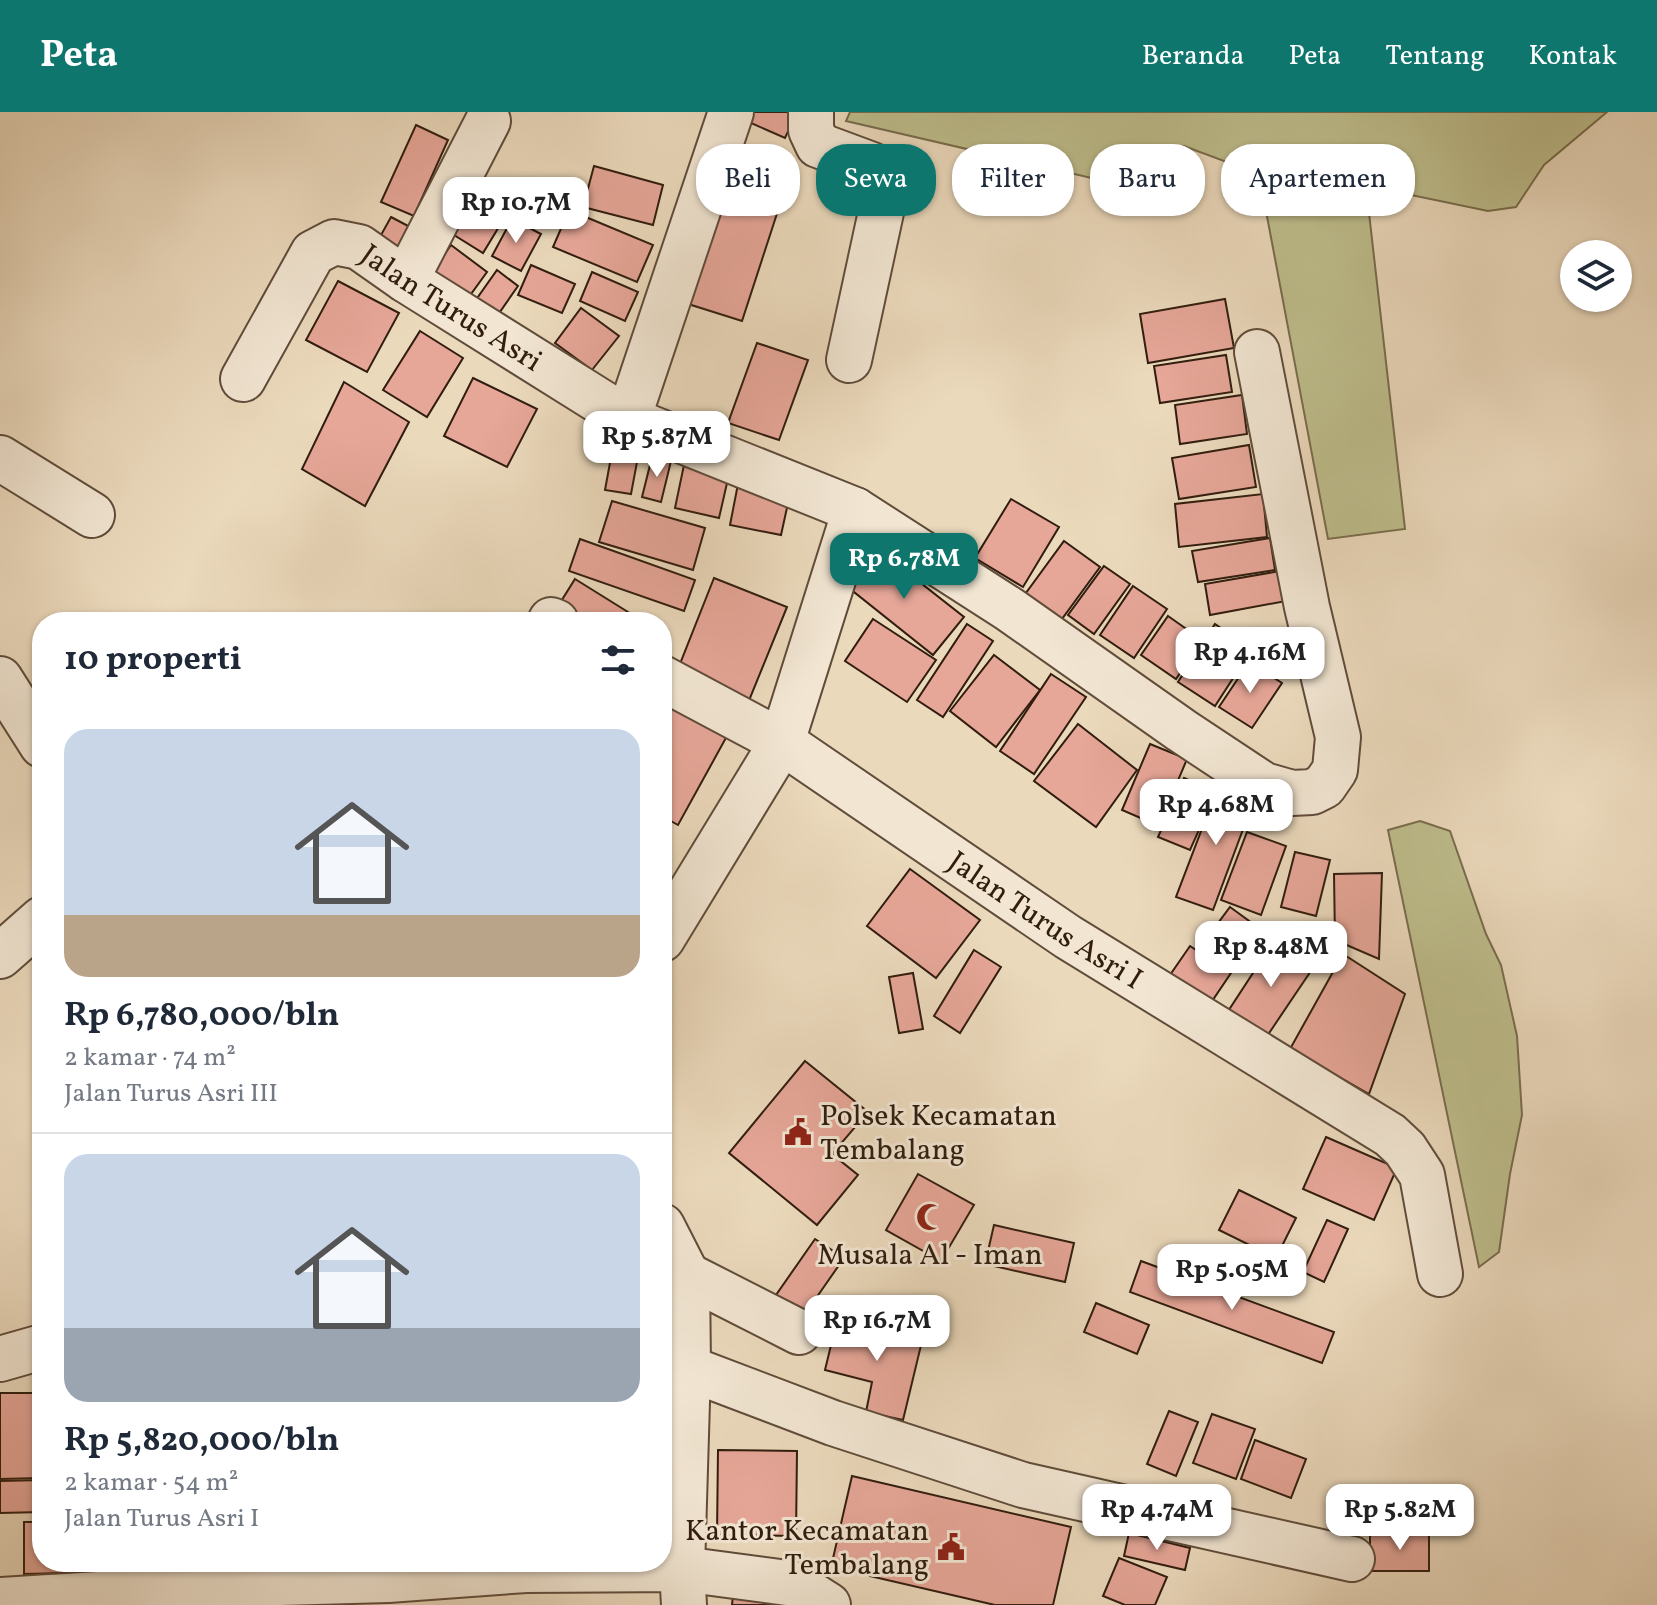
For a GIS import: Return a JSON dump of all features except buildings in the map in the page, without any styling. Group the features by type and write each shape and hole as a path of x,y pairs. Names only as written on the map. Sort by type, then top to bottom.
{"street":[{"path":"628,419 731,112"},
{"path":"811,112 811,130 818,145 872,165 883,175 886,189 849,360"},
{"path":"406,280 488,121"},
{"name":"Jalan Turus Asri","path":"243,379 313,253 334,242 359,247 406,280 628,419 855,510 1009,609 1264,785 1292,793 1312,792 1324,786 1335,770 1338,737 1307,607 1257,352"},
{"path":"0,458 92,515"},
{"path":"672,923 782,742 855,510"},
{"path":"0,679 32,729"},
{"name":"Jalan Turus Asri I","path":"672,683 782,742 1068,937 1390,1135 1405,1149 1422,1175 1440,1274"},
{"path":"0,956 32,928"},
{"path":"672,1246 687,1275 683,1587"},
{"path":"687,1275 799,1332"},
{"path":"0,1359 32,1350"},
{"path":"688,1368 833,1423 1023,1485 1352,1559"},
{"path":"0,1600 63,1600 274,1573 388,1582 476,1572"},
{"path":"572,1572 683,1587 795,1584 828,1605"}],"shaded area":[{"path":"850,112 1607,112 1544,165 1516,207 1488,211 1415,196 1415,144 1221,144 1221,160 1205,154 1205,144 1090,144 1090,178 1074,174 1074,144 952,146 846,121"},
{"path":"1267,216 1369,216 1405,529 1328,539"},
{"path":"1420,821 1450,831 1486,934 1501,965 1517,1036 1522,1115 1499,1252 1479,1267 1388,830"}],"place":[{"name":"Polsek Kecamatan Tembalang","path":"798,1132"},
{"name":"Musala Al - Iman","path":"930,1217"},
{"name":"Kantor Kecamatan Tembalang","path":"951,1547"}]}
